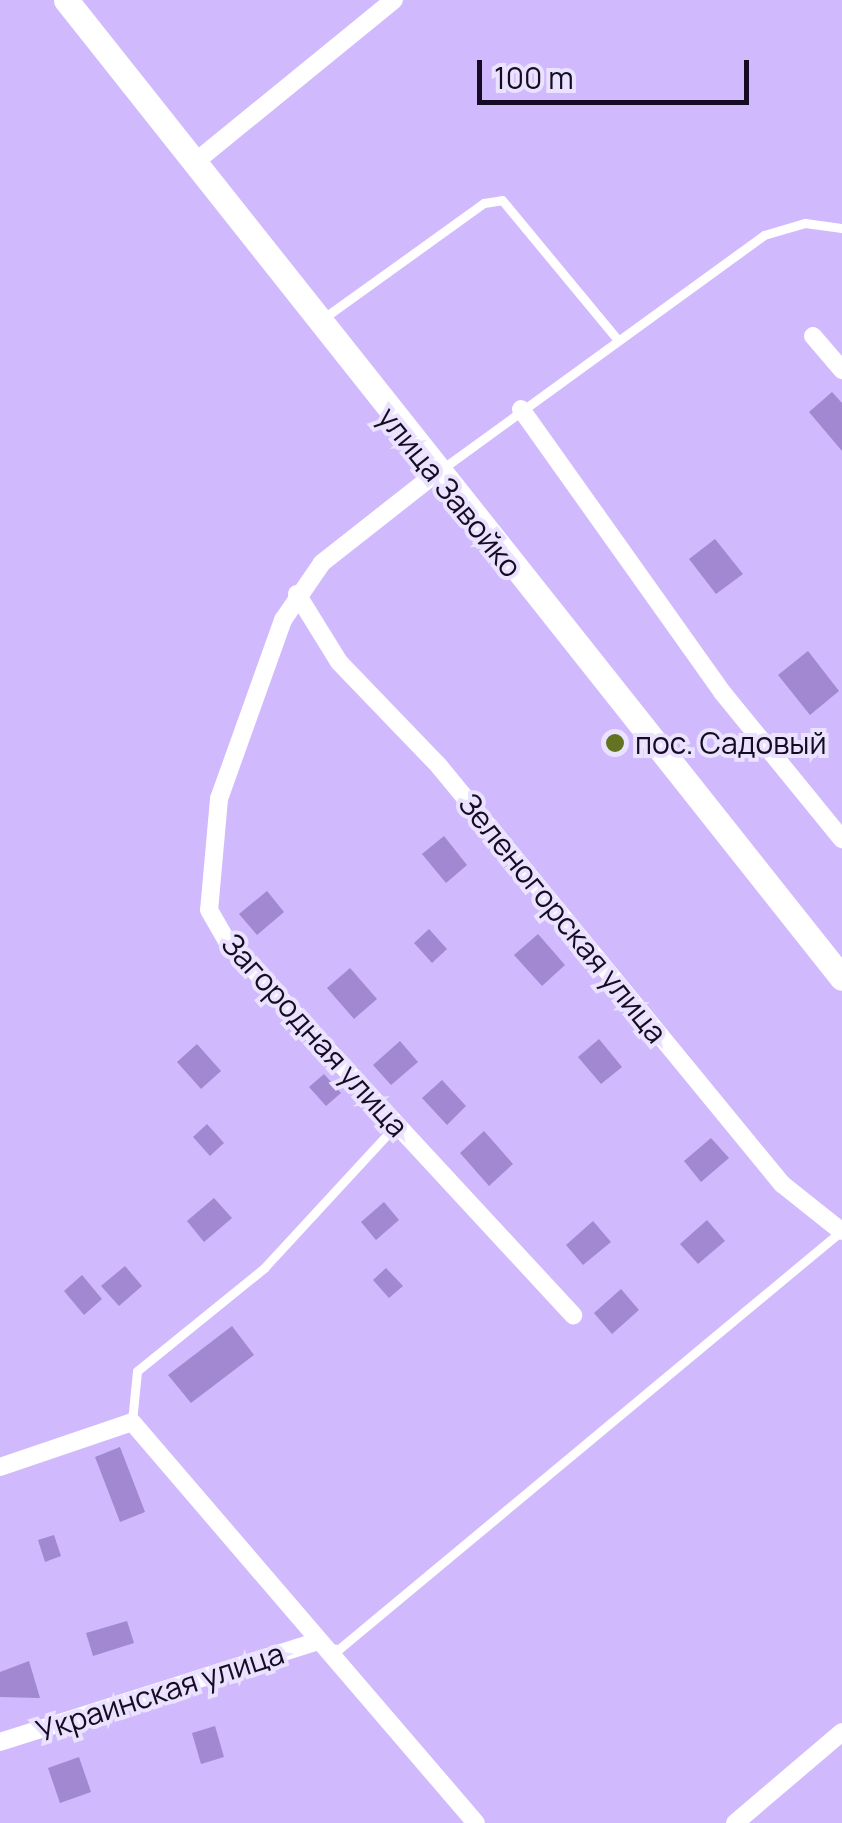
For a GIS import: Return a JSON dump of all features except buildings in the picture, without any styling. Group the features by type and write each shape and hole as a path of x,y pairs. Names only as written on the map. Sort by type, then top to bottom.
{"main road":[{"name":"улица Завойко","path":"66,0 436,474 842,978"}],"street":[{"path":"194,163 394,0"},
{"path":"813,336 842,370"},
{"path":"521,409 722,692 842,839"},
{"name":"Загородная улица","path":"436,474 322,562 297,594 219,799 209,910 397,1124 573,1315"},
{"name":"Зеленогорская улица","path":"297,594 339,662 439,766 782,1184 841,1231"},
{"path":"0,1467 132,1422 476,1823"},
{"name":"Украинская улица","path":"0,1742 322,1644"},
{"path":"735,1823 842,1732"}],"lane":[{"path":"319,322 484,203 502,200 618,339"},
{"path":"436,474 774,229 842,228"},
{"path":"132,1422 138,1371 275,1257 397,1124"},
{"path":"322,1644 339,1649 841,1231"}],"place":[{"name":"пос. Садовый","path":"615,743"}]}
